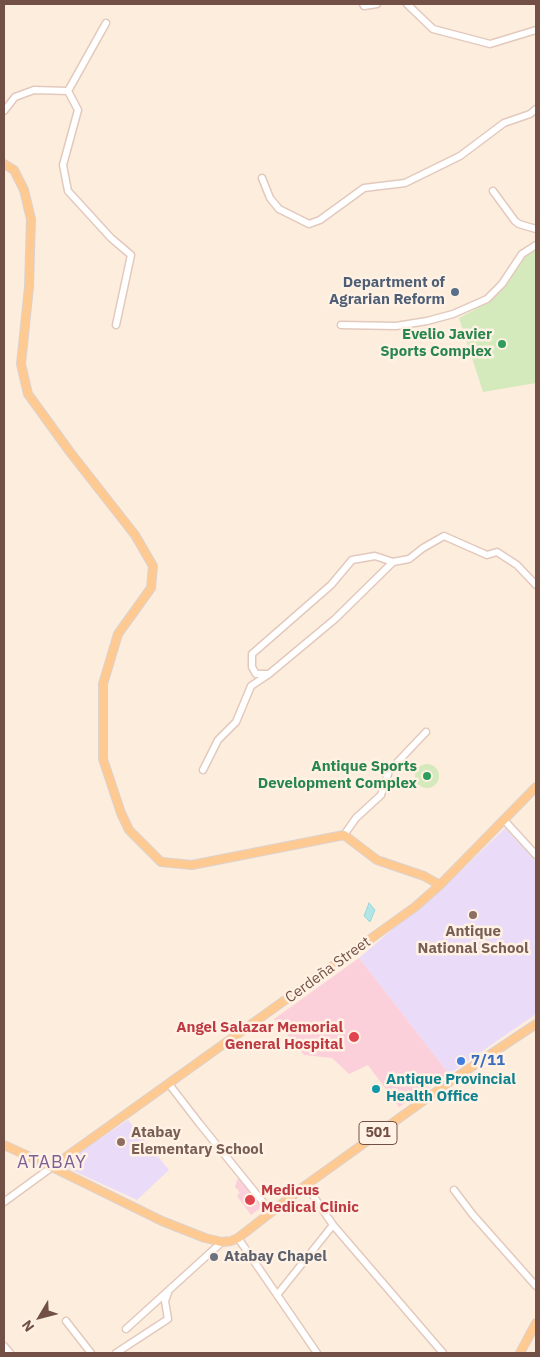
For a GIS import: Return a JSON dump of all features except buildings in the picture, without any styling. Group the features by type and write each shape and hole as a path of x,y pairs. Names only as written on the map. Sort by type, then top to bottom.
{"main road":[{"path":"4,164 14,170 24,190 30,219 29,287 21,364 28,394 70,452 135,535 153,566 151,588 118,634 103,684 103,759 128,830 161,862 192,865 344,835 377,860 424,876 440,885"},
{"name":"Cerdeña Street","path":"52,1167 415,907 440,885 536,787"},
{"name":"501","path":"4,1145 162,1221 205,1238 222,1242 231,1241 238,1238 306,1185 458,1076 536,1024"},
{"path":"520,1353 536,1323"}],"street":[{"path":"363,4 364,6 377,4"},
{"path":"408,4 433,29 490,44 536,30"},
{"path":"68,90 106,23"},
{"path":"4,111 15,97 34,90 68,90"},
{"path":"68,90 78,110 63,165 68,191 111,238 131,255 116,325"},
{"path":"262,178 270,198 279,209 309,224 320,220 364,188 405,183 460,156 504,123 530,114 536,109"},
{"path":"493,191 514,221 536,229"},
{"path":"341,325 396,326 453,314 487,299 502,284 522,254 536,245"},
{"path":"269,674 256,674 252,667 252,654 331,585 352,560 375,556 394,562 409,559 423,548 444,536 487,555 497,552 517,564 536,585"},
{"path":"202,770 218,740 236,722 251,686 269,674 335,619 394,562"},
{"path":"344,835 356,818 381,795 389,771 426,732"},
{"path":"504,820 536,855"},
{"path":"169,1084 202,1128 272,1212"},
{"path":"4,1202 52,1167"},
{"path":"306,1185 333,1225 443,1353"},
{"path":"454,1190 478,1221 536,1286"},
{"path":"277,1295 333,1225"},
{"path":"238,1238 317,1353"},
{"path":"126,1329 222,1242"},
{"path":"116,1353 168,1319 165,1301 170,1289"},
{"path":"66,1321 91,1353"},
{"path":"4,1346 10,1353"}],"shaded area":[{"name":"Antique National School","path":"505,828 536,861 536,1014 449,1074 359,958 461,871"},
{"name":"Angel Salazar Memorial General Hospital","path":"359,958 449,1074 399,1107 368,1065 349,1074 332,1058 304,1055 274,1019"},
{"name":"Atabay Elementary School","path":"128,1120 169,1170 137,1200 61,1165"},
{"name":"Medicus Medical Clinic","path":"241,1176 264,1205 251,1215 237,1196 241,1191 237,1194 239,1191 235,1187 237,1180"}],"green space":[{"name":"Evelio Javier Sports Complex","path":"536,248 536,383 483,392 459,318 489,302 525,256"},
{"name":"Antique Sports Development Complex","path":"427,764 435,768 439,776 435,784 427,788 419,784 415,776 419,768"}],"water":[{"path":"369,903 375,910 370,922 364,916"}],"place":[{"name":"Department of Agrarian Reform","path":"455,292"},
{"name":"Evelio Javier Sports Complex","path":"502,344"},
{"name":"Antique Sports Development Complex","path":"427,776"},
{"name":"Antique National School","path":"473,915"},
{"name":"Angel Salazar Memorial General Hospital","path":"354,1037"},
{"name":"7/11","path":"461,1061"},
{"name":"Antique Provincial Health Office","path":"376,1089"},
{"name":"Atabay Elementary School","path":"121,1142"},
{"name":"Medicus Medical Clinic","path":"250,1200"},
{"name":"Atabay Chapel","path":"214,1257"}],"district":[{"name":"ATABAY","path":"52,1163"}]}
